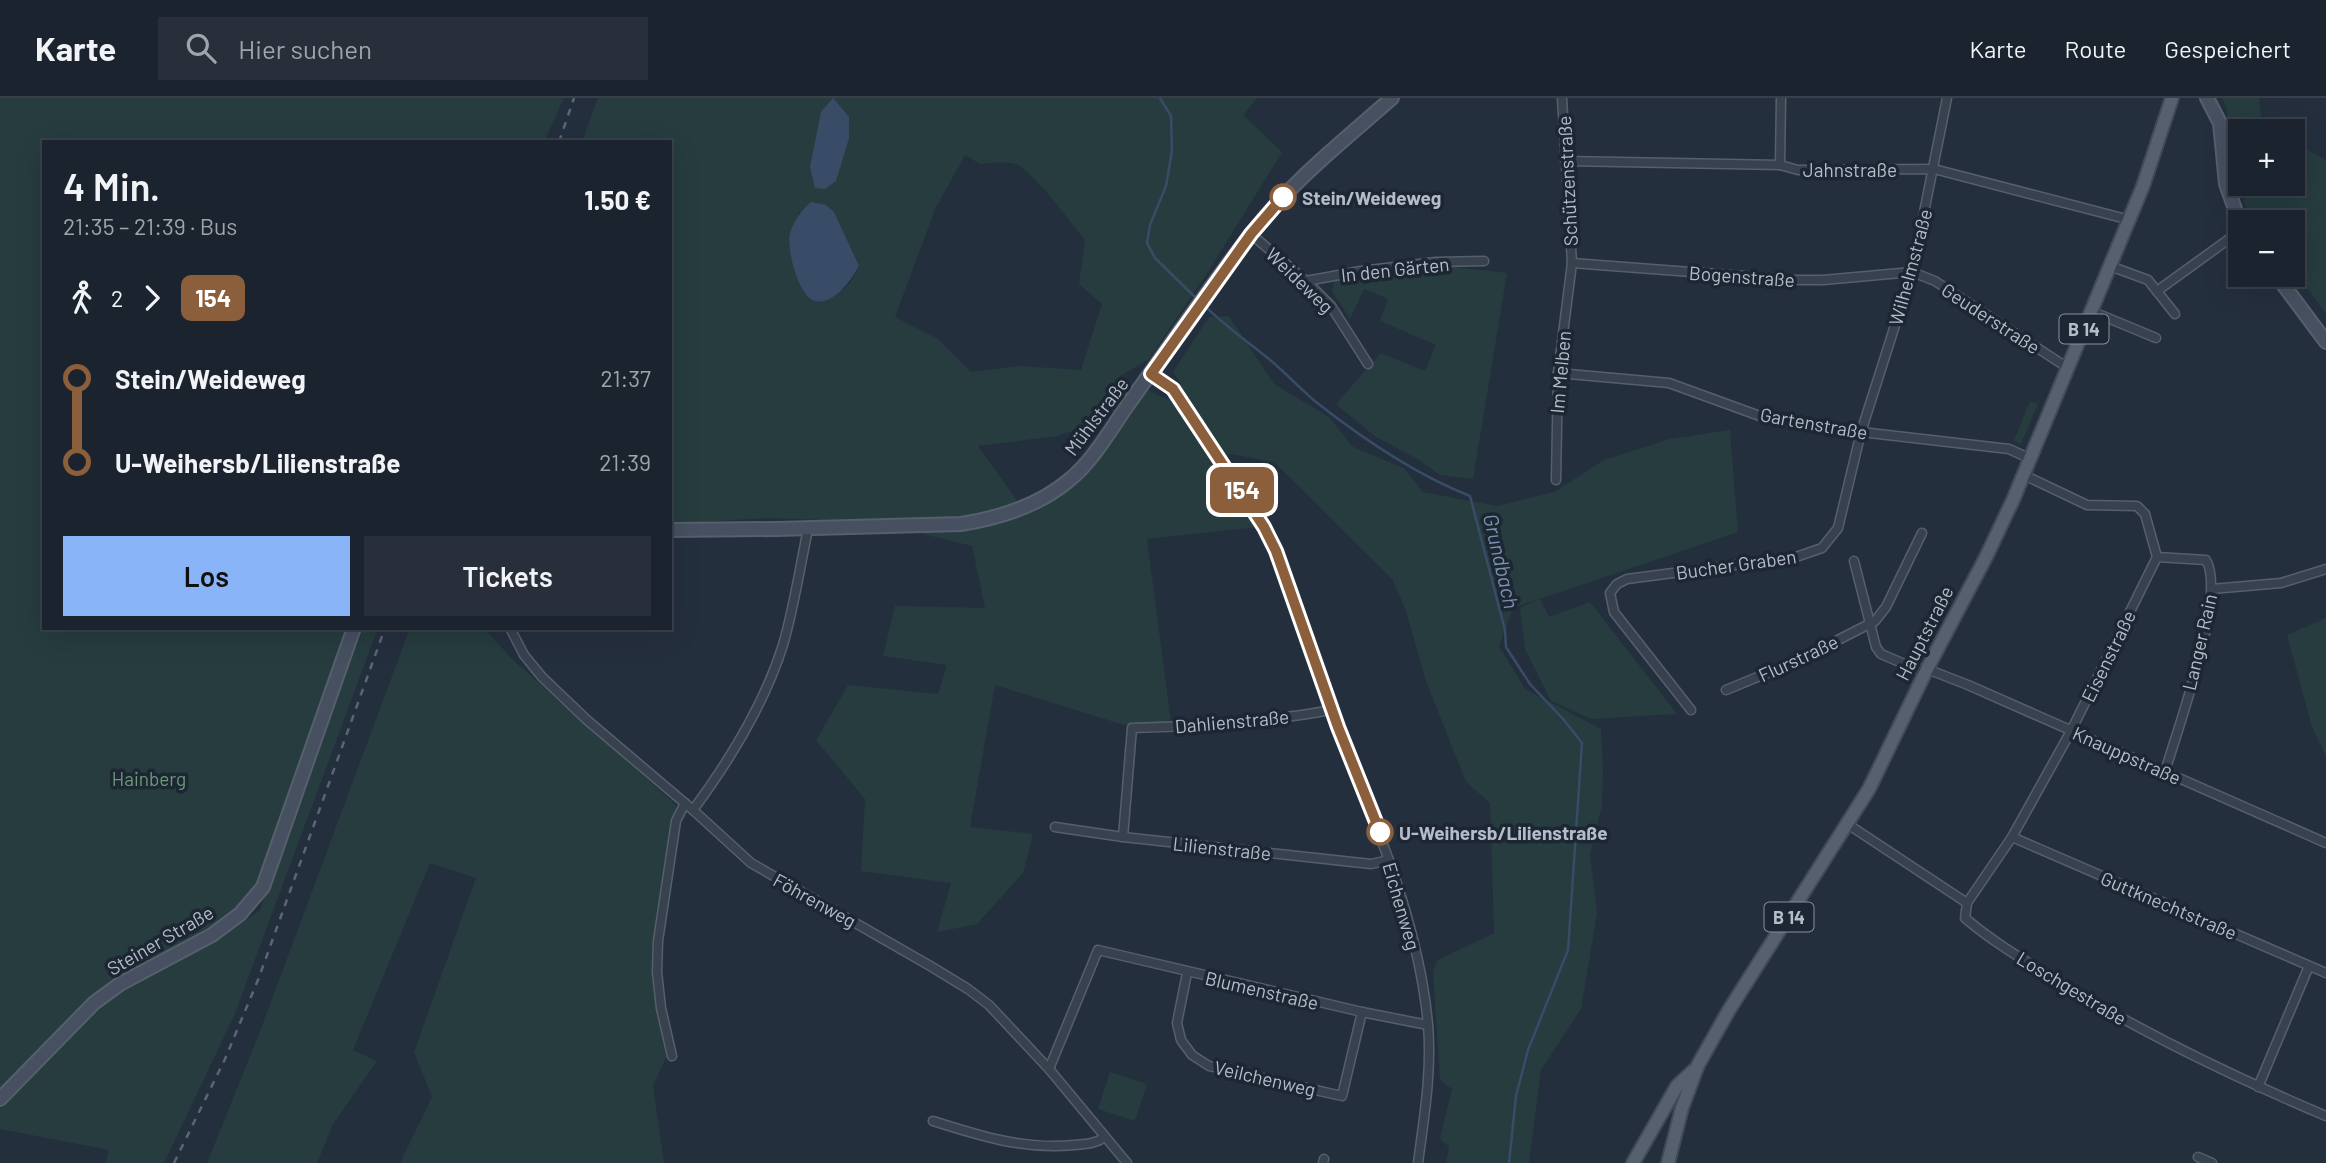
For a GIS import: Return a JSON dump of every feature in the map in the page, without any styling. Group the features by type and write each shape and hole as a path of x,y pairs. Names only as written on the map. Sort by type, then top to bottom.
{"main road":[{"name":"Hauptstraße","path":"1668,1163 1671,1143 1698,1065 1729,1010 1849,825 1986,557 2031,459 2130,220 2162,136 2172,98"},
{"path":"1633,1163 1677,1086 1698,1065"}],"street":[{"name":"Mühlstraße","path":"672,530 961,524 1009,514 1048,495 1069,481 1093,456 1198,306 1274,206 1310,170 1392,98"},
{"name":"Schützenstraße","path":"1562,98 1572,263"},
{"path":"1780,165 1781,98"},
{"name":"Wilhelmstraße","path":"1861,432 1912,272 1947,98"},
{"path":"2195,98 2210,104 2220,123 2226,184 2235,210"},
{"name":"Jahnstraße","path":"1565,161 1780,165 1798,170 1934,169 2130,220"},
{"name":"Weideweg","path":"1251,234 1331,306 1368,364"},
{"path":"2157,291 2228,240"},
{"name":"In den Gärten","path":"1306,281 1436,262 1484,261"},
{"name":"Bogenstraße","path":"1572,263 1795,280 1912,272"},
{"name":"Im Melben","path":"1556,480 1558,373 1572,263"},
{"path":"2110,266 2148,280 2175,314"},
{"name":"Geuderstraße","path":"1912,272 1935,281 2068,368"},
{"path":"2285,287 2326,342"},
{"path":"2091,311 2156,338"},
{"name":"Gartenstraße","path":"1558,373 1669,383 1768,419 2009,449 2031,459"},
{"name":"Eichenweg","path":"1151,374 1173,389 1264,527 1276,551 1332,709 1390,860 1413,936 1428,1025 1428,1085 1418,1163"},
{"name":"Bucher Graben","path":"1691,710 1614,612 1609,598 1612,588 1627,579 1796,557 1822,548 1838,528 1861,432"},
{"path":"2024,475 2087,505 2137,506 2145,514 2157,557"},
{"path":"693,810 720,774 762,699 783,644 808,529"},
{"path":"1854,561 1870,624 1878,619 1886,607 1922,533"},
{"name":"Langer Rain","path":"2157,557 2206,560 2210,568 2212,589 2203,644 2165,772"},
{"name":"Eisenstraße","path":"1967,903 2012,837 2071,731 2157,557"},
{"path":"2212,589 2281,583 2326,569"},
{"name":"Knauppstraße","path":"1870,624 1876,647 1881,654 1916,669 1927,669 2326,843"},
{"name":"Flurstraße","path":"1726,690 1801,659 1870,624"},
{"name":"Steiner Straße","path":"0,1099 94,1003 120,985 212,935 240,914 263,887 353,630"},
{"name":"Föhrenweg","path":"511,630 524,655 542,677 751,863 968,989 989,1005 1049,1069 1123,1162"},
{"name":"Dahlienstraße","path":"1123,837 1132,728 1248,722 1332,709"},
{"path":"672,1056 661,1008 657,972 658,941 676,821 685,803"},
{"path":"1849,825 1967,903"},
{"name":"Lilienstraße","path":"1055,827 1371,864 1390,860"},
{"name":"Guttknechtstraße","path":"2012,837 2326,974"},
{"name":"Loschgestraße","path":"1967,903 1965,918 1989,939 2092,1002 2197,1059 2326,1116"},
{"name":"Blumenstraße","path":"1049,1069 1098,950 1362,1013 1428,1025"},
{"path":"2258,1087 2309,966"},
{"name":"Veilchenweg","path":"1187,973 1177,1018 1181,1040 1189,1052 1201,1062 1221,1069 1342,1096 1362,1013"},
{"path":"933,1121 1012,1144 1033,1147 1097,1143 1105,1137"},
{"path":"2198,1157 2211,1163"}],"green space":[{"name":"Hainberg","path":"0,98 564,98 545,140 42,140 42,630 356,630 292,823 362,630 377,630 234,1016 164,1163 105,1163 109,1150 0,1129","holes":["266,892 260,910 219,939 229,919"]},
{"path":"598,98 1257,98 1243,115 1282,152 1206,275 1148,360 1118,377 1167,399 1181,384 1173,372 1209,317 1229,316 1274,384 1329,417 1353,447 1404,468 1423,492 1497,506 1554,492 1604,460 1670,439 1730,430 1738,532 1540,599 1549,617 1590,602 1677,714 1591,719 1551,701 1525,649 1520,608 1539,599 1513,608 1499,646 1525,689 1601,729 1602,805 1590,855 1597,913 1581,1009 1541,1070 1529,1163 1446,1163 1449,1147 1440,1139 1452,1089 1440,1080 1433,971 1438,960 1494,933 1490,803 1466,782 1426,681 1405,608 1392,579 1274,462 1231,454 1216,458 1258,527 1147,539 1171,722 1124,725 995,685 970,827 1033,834 1023,873 977,924 937,932 951,883 861,871 865,799 816,740 848,685 938,694 947,665 883,656 895,606 985,608 972,546 874,522 770,518 672,524 672,140 583,140","holes":["965,155 980,164 1004,162 1018,165 1042,188 1085,240 1079,284 1102,304 1081,370 1019,366 971,372 938,339 895,317 936,207","826,205 834,212 859,267 849,284 832,297 789,249 790,234 799,213","1114,417 1091,457 1023,509 978,446 1057,436"]},
{"path":"2222,98 2259,98 2261,119 2228,119 2228,122"},
{"path":"2305,149 2326,160 2326,314 2305,285 2305,210 2249,210 2243,202 2246,198 2242,196 2305,196"},
{"path":"1444,266 1507,273 1473,479 1440,475 1416,458 1376,437 1336,404 1381,353 1425,371 1436,345 1380,321 1388,299 1364,289 1350,319 1332,291 1334,280"},
{"path":"2030,401 2038,404 2021,444 2014,441"},
{"path":"2326,618 2326,756 2312,727 2287,635"},
{"path":"409,630 486,630 512,659 676,805 657,912 653,978 668,1053 653,1086 664,1163 400,1163 432,1097 414,1052 476,878 430,863 353,1050 377,1061 333,1124 317,1163 207,1163 262,1026"},
{"path":"1110,1072 1147,1084 1135,1121 1098,1109"}],"water":[{"path":"833,98 849,117 849,138 836,181 825,189 815,188 810,167 821,112"},
{"path":"811,202 826,205 834,212 859,266 841,290 822,301 809,298 803,291 795,271 789,240 794,224"}],"waterway":[{"name":"Grundbach","path":"1160,98 1171,116 1172,151 1166,186 1150,225 1147,243 1155,258 1198,300"},
{"name":"Grundbach","path":"1203,304 1316,402 1352,429 1409,466 1470,496 1505,630 1506,647 1530,684 1582,743 1568,950 1528,1050 1516,1096 1509,1163"}],"railway":[{"path":"560,140 574,98"},
{"path":"174,1163 225,1059 258,980 384,630"}],"bus line":[{"name":"154","path":"1283,197 1251,234 1151,374 1173,389 1264,527 1276,551 1338,727 1380,832"}],"place":[{"name":"Stein/Weideweg","path":"1283,197"},
{"name":"U-Weihersb/Lilienstraße","path":"1380,832"}]}
